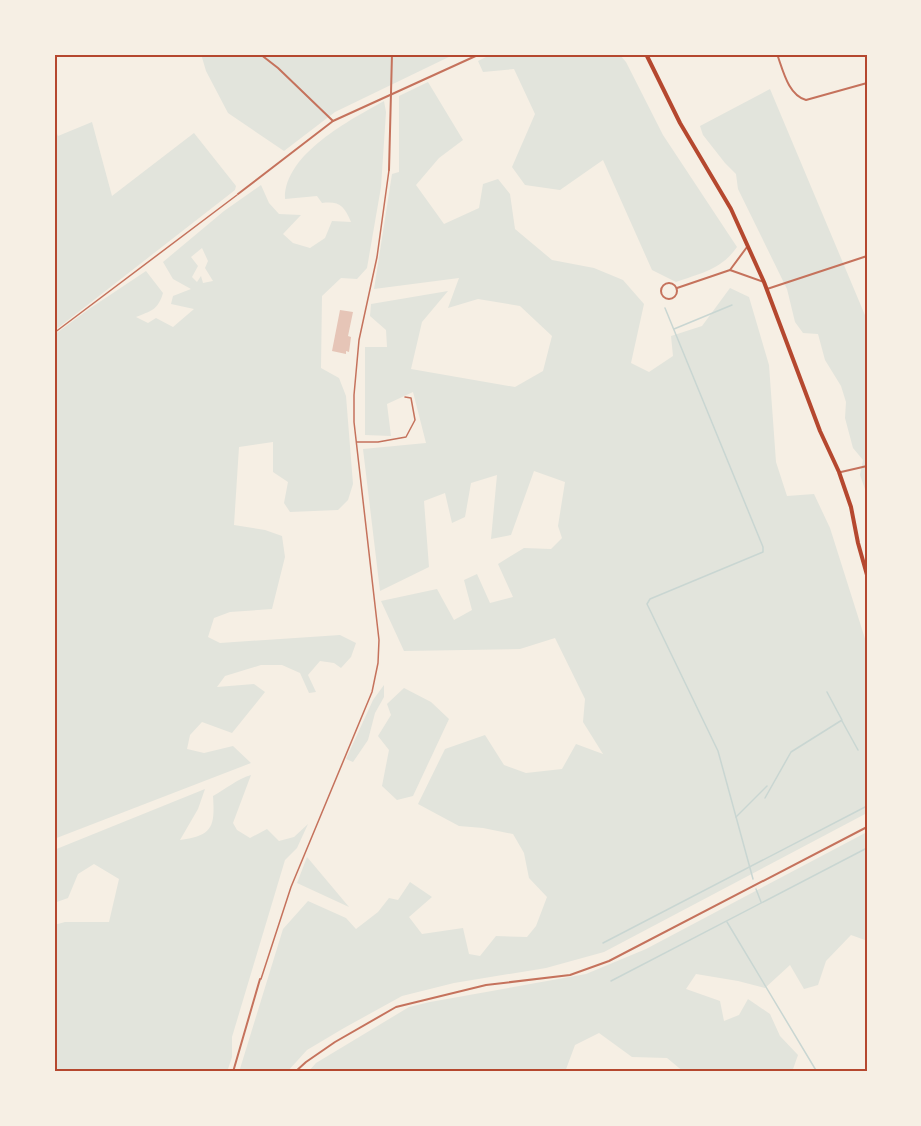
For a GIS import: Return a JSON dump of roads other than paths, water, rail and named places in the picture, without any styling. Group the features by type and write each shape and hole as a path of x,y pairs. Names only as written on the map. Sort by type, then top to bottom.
{"main road":[{"path":"646,54 680,123 731,209 767,289 820,431 839,472 851,507 867,574"}],"street":[{"path":"260,54 278,68 333,121"},
{"path":"389,170 392,54"},
{"path":"238,194 333,121 480,54"},
{"path":"777,54 792,91 798,98 806,100 867,83"},
{"path":"677,288 730,270 748,246"},
{"path":"767,289 867,256"},
{"path":"730,270 764,282"},
{"path":"667,283 672,283 677,288 673,298 667,298 662,294 662,287 667,283"},
{"path":"839,472 867,466"},
{"path":"295,1072 335,1042 396,1007 486,985 570,975 609,962 867,827"},
{"path":"233,1072 260,980"}],"lane":[{"path":"260,980 291,887 372,692 378,663 379,640 354,395 364,312 377,257 389,170"},
{"path":"54,333 238,194"},
{"path":"357,442 378,442 406,436 415,420 411,398 405,397"}],"waterway":[{"path":"674,329 732,305"},
{"path":"665,308 763,547 763,552 650,599 647,604 718,751 753,879"},
{"path":"765,798 791,752 842,720 827,692"},
{"path":"842,721 858,750"},
{"path":"736,817 767,786"},
{"path":"603,943 867,806"},
{"path":"611,981 867,848"},
{"path":"756,889 761,902"},
{"path":"727,922 817,1072"}]}
